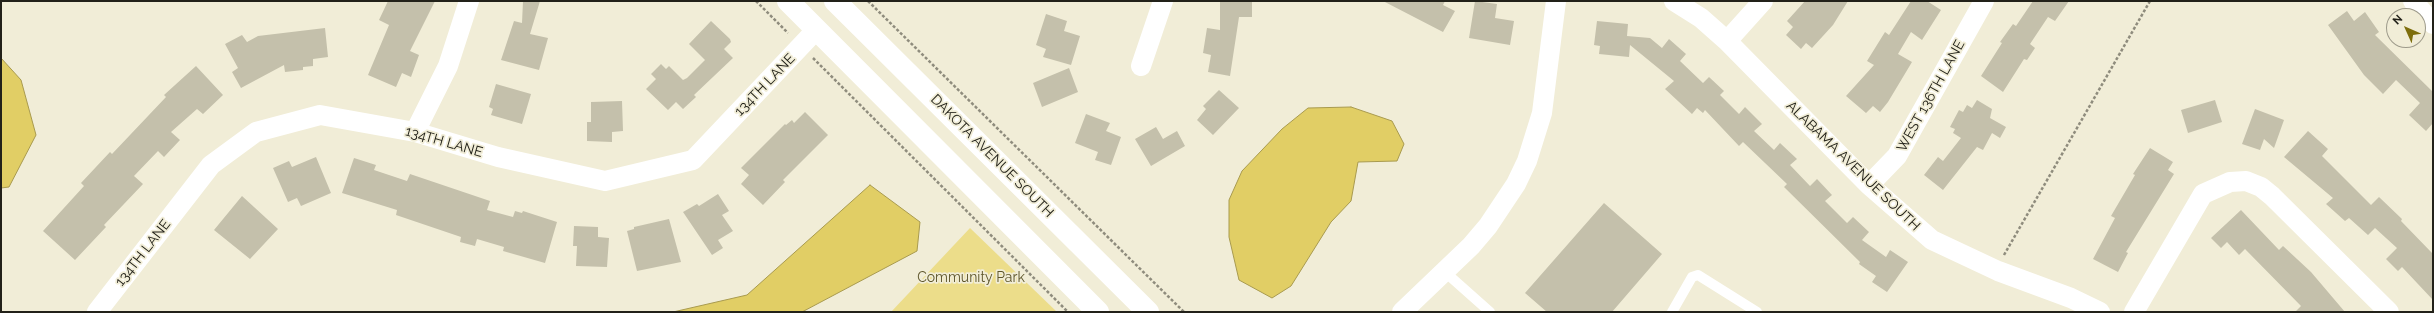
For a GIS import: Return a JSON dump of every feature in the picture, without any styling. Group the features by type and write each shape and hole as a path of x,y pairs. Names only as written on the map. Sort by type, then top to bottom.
{"main road":[{"path":"788,1 1098,312"},
{"name":"DAKOTA AVENUE SOUTH","path":"844,4 1148,312"}],"street":[{"path":"415,132 448,66 469,1"},
{"path":"1141,66 1163,1"},
{"path":"1402,312 1445,272 1488,226 1516,184 1527,161 1542,113 1556,1"},
{"name":"ALABAMA AVENUE SOUTH","path":"1674,1 1701,18 1727,41 1869,185 1932,240 1998,271 2071,298 2100,312"},
{"path":"1727,41 1763,1"},
{"name":"WEST 136TH LANE","path":"1869,185 1897,156 1984,1"},
{"path":"2413,1 2433,24"},
{"name":"134TH LANE","path":"97,312 210,165 256,132 320,115 415,132 498,157 606,181 693,160 816,30"},
{"path":"2134,312 2203,194 2216,186 2230,182 2246,182 2261,188 2389,312"}],"lane":[{"path":"1445,272 1490,312"},
{"path":"1672,312 1692,277 1698,275 1757,312"}],"path":[{"path":"756,1 1068,312"},
{"path":"868,1 1184,312"},
{"path":"1998,271 2006,251 2150,1"}],"green space":[{"name":"Community Park","path":"970,228 1057,312 891,312"}],"shaded area":[{"path":"1,58 21,80 36,135 9,187 1,188"},
{"path":"1351,107 1392,121 1404,144 1397,161 1358,162 1351,201 1331,222 1291,286 1272,298 1239,280 1229,237 1229,200 1242,171 1282,129 1308,108"},
{"path":"870,185 920,222 917,251 802,312 673,312 747,295"}],"building":[{"path":"388,1 435,1 410,51 419,55 411,77 402,73 396,87 368,75 389,25 379,20"},
{"path":"523,1 540,1 530,34 548,38 539,70 501,60 514,21 522,23"},
{"path":"1220,1 1252,1 1252,17 1239,17 1230,76 1208,72 1211,55 1203,53 1207,28 1220,30"},
{"path":"1383,1 1445,1 1443,5 1455,11 1443,32"},
{"path":"1475,1 1497,4 1495,18 1514,21 1510,45 1469,38"},
{"path":"1805,1 1848,1 1833,25 1812,48 1806,43 1801,49 1786,35 1793,27 1787,21"},
{"path":"1911,1 1927,1 1941,10 1922,40 1911,32 1898,54 1912,62 1888,102 1880,112 1873,106 1866,113 1846,96 1874,65 1867,61 1885,32 1889,35"},
{"path":"2033,1 2069,1 2055,21 2048,17 2030,44 2035,48 2027,60 2024,59 2003,92 1981,76 2002,43 2000,42 2013,24 2016,26"},
{"path":"2347,11 2354,21 2365,12 2379,32 2375,35 2386,46 2386,48 2388,48 2432,91 2433,90 2433,123 2426,131 2409,115 2420,103 2396,80 2383,94 2364,75 2328,25"},
{"path":"1046,14 1067,21 1064,31 1080,36 1071,65 1043,57 1046,49 1036,45"},
{"path":"711,21 730,39 731,42 724,49 733,58 694,95 696,97 683,109 676,102 668,110 646,89 656,79 651,74 661,64 666,69 669,66 683,80 687,78 705,60 689,44"},
{"path":"1597,21 1628,24 1627,36 1650,38 1662,48 1669,39 1686,54 1680,61 1703,83 1709,77 1724,91 1720,95 1739,114 1745,107 1762,124 1754,131 1774,150 1780,143 1797,159 1790,165 1810,186 1817,179 1832,195 1825,201 1847,223 1853,217 1869,232 1862,240 1886,257 1890,250 1908,262 1887,292 1872,282 1876,276 1859,264 1860,262 1784,187 1787,184 1743,142 1739,146 1705,110 1703,113 1697,108 1692,114 1665,89 1674,81 1630,45 1629,57 1599,54 1600,46 1594,45"},
{"path":"325,28 328,57 313,59 313,66 303,67 303,70 285,72 284,65 241,88 232,72 238,68 225,44 242,35 247,42 258,36"},
{"path":"196,66 223,95 203,114 197,109 171,132 180,140 164,157 158,151 134,176 143,184 104,225 106,227 75,260 43,231 84,186 81,183 110,152 112,154 166,97 164,95"},
{"path":"1069,68 1078,92 1042,107 1033,83"},
{"path":"496,84 531,94 522,124 491,115 493,109 489,107"},
{"path":"1219,90 1239,108 1213,135 1197,120 1206,109 1203,106"},
{"path":"1977,100 1992,109 1990,118 2006,127 2000,138 1992,133 1983,150 1977,147 1943,190 1924,175 1938,157 1943,161 1961,138 1953,133 1955,129 1950,127 1959,110 1963,112 1967,105 1972,108"},
{"path":"2215,100 2222,122 2188,133 2181,110"},
{"path":"622,101 623,131 612,132 612,142 587,141 587,122 591,122 591,102"},
{"path":"2255,109 2284,120 2274,148 2264,139 2260,150 2242,144"},
{"path":"805,112 828,135 783,180 785,182 763,205 741,184 749,175 741,168 785,124 786,125 792,120 794,123"},
{"path":"1086,114 1110,123 1106,131 1121,137 1111,165 1095,160 1098,152 1075,143"},
{"path":"1156,127 1163,139 1177,131 1185,146 1151,166 1135,139"},
{"path":"2308,131 2328,149 2322,156 2371,205 2379,197 2402,219 2401,221 2433,254 2433,300 2402,267 2398,271 2386,259 2397,248 2375,228 2368,235 2349,218 2345,221 2326,204 2333,198 2284,157"},
{"path":"2150,148 2173,162 2168,170 2174,174 2126,252 2128,253 2118,272 2093,259 2115,218 2111,216 2135,175 2133,174"},
{"path":"316,157 331,193 301,206 297,198 288,202 273,168 289,161 292,167"},
{"path":"354,158 376,165 374,170 407,181 410,174 490,201 487,210 513,217 515,211 522,213 523,211 557,222 545,263 503,251 504,247 477,239 475,246 460,242 461,237 396,215 397,210 342,193"},
{"path":"718,194 729,211 722,215 733,231 718,240 723,248 712,255 683,212 697,204 699,206"},
{"path":"242,196 278,229 250,259 214,230"},
{"path":"1604,203 1662,254 1612,312 1547,312 1525,293"},
{"path":"2241,210 2279,250 2283,246 2311,272 2345,312 2295,312 2301,306 2245,249 2239,255 2227,242 2221,248 2211,238"},
{"path":"669,219 681,262 637,271 627,231 634,229 634,227"},
{"path":"574,226 598,227 598,237 609,238 607,267 576,266 577,246 573,246"}]}
